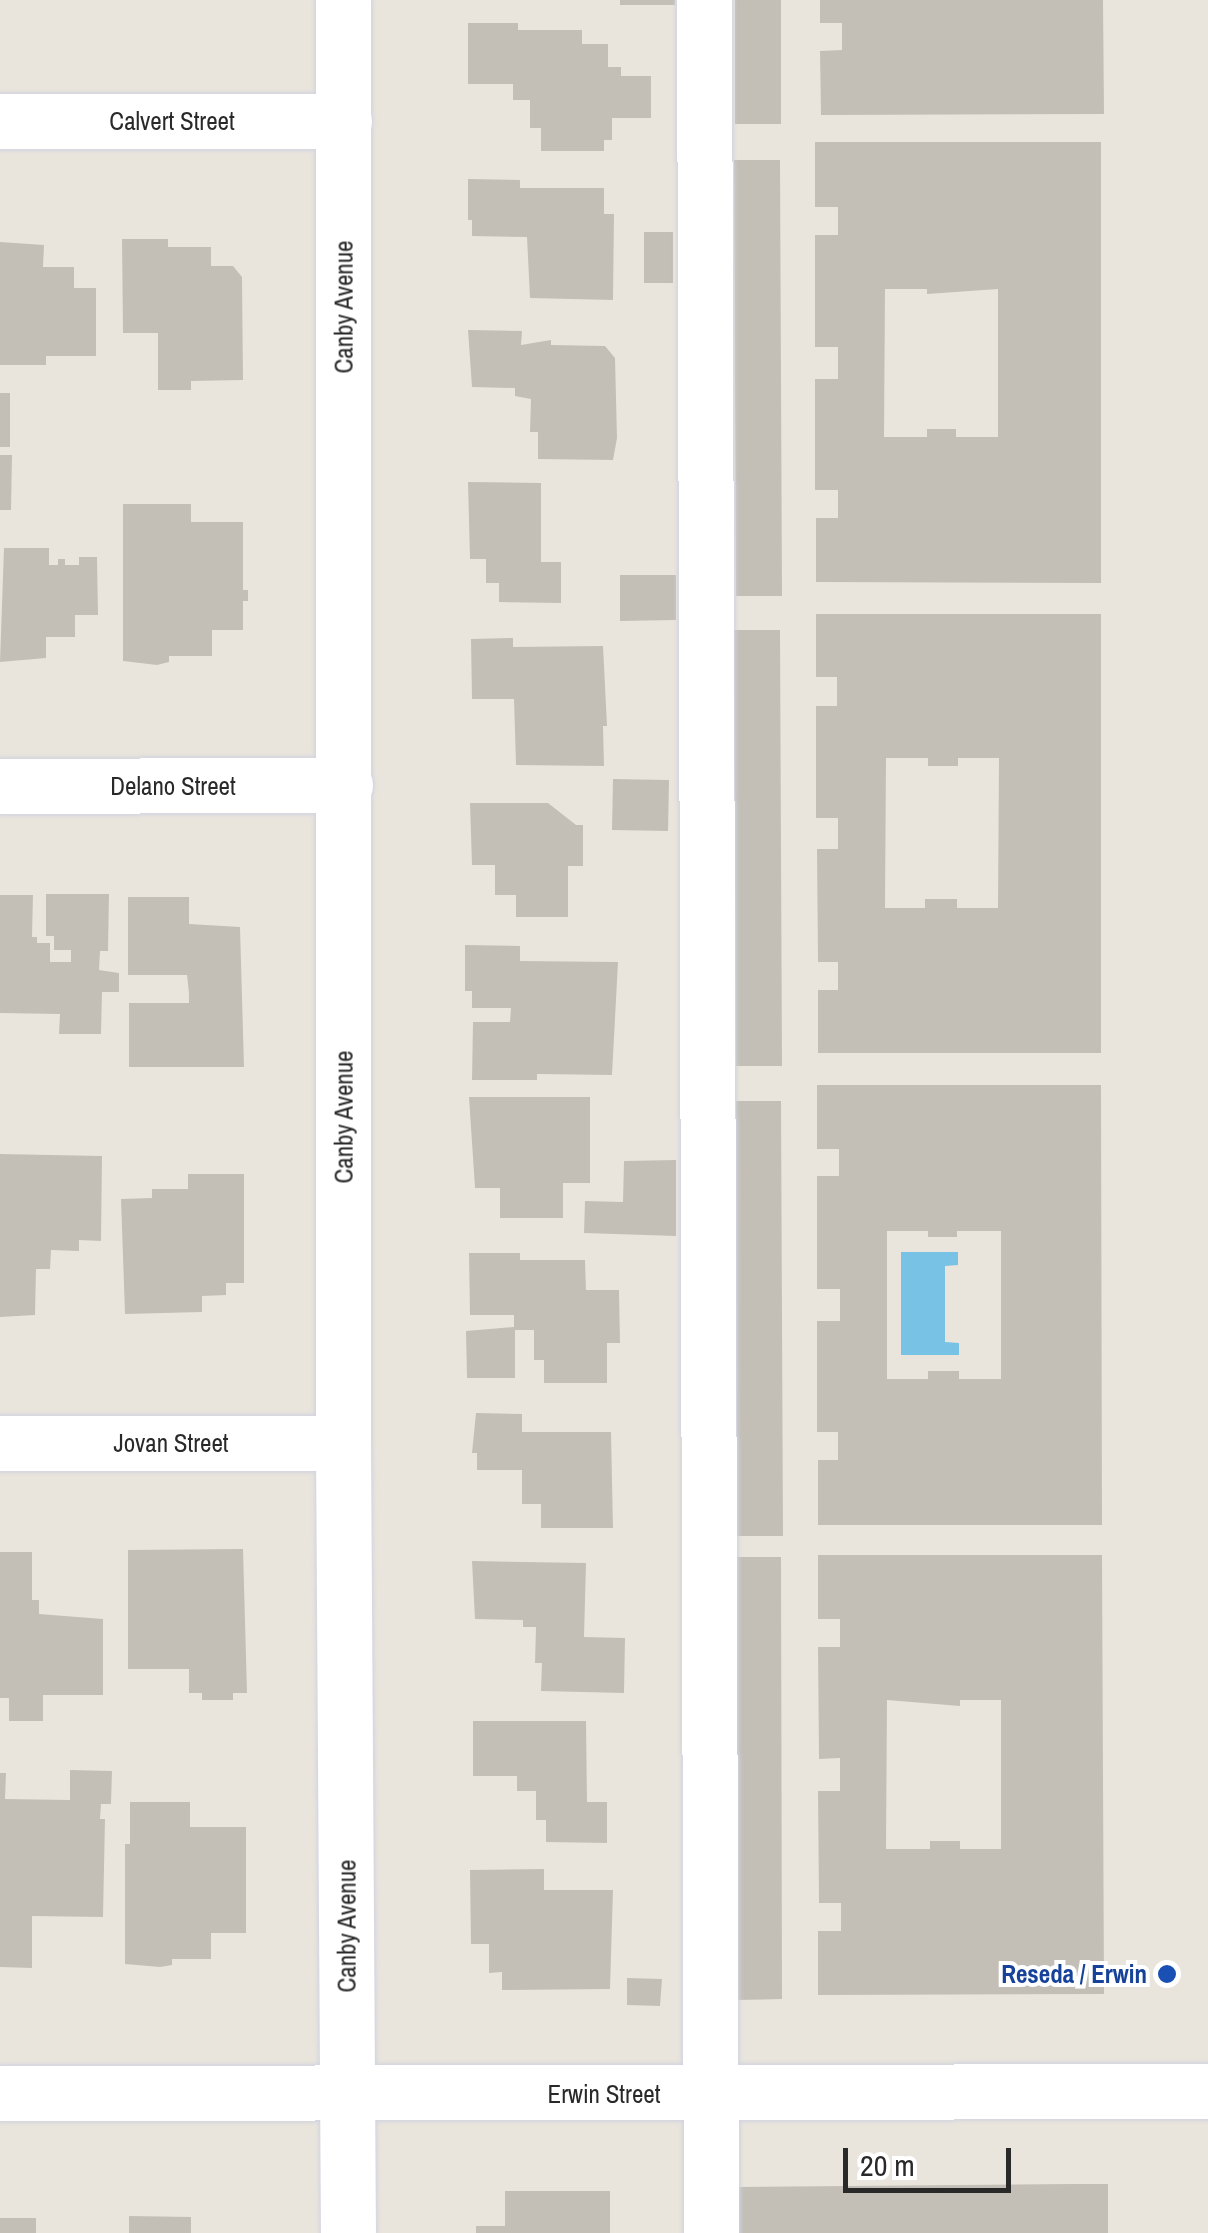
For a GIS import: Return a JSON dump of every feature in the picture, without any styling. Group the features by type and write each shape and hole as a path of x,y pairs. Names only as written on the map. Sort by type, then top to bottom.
{"street":[{"name":"Canby Avenue","path":"343,0 343,1443 348,2233"},
{"path":"704,0 711,2233"},
{"name":"Calvert Street","path":"0,121 344,121"},
{"name":"Delano Street","path":"0,786 345,785"},
{"name":"Jovan Street","path":"0,1443 343,1443"},
{"name":"Erwin Street","path":"0,2093 1208,2091"}],"water":[{"path":"901,1252 958,1252 958,1265 945,1266 945,1342 959,1343 959,1355 901,1355"}],"building":[{"path":"620,0 675,0 675,5 620,5"},
{"path":"735,0 781,0 781,124 735,124"},
{"path":"820,0 1103,0 1104,114 821,115 820,51 842,50 842,23 820,23"},
{"path":"468,23 518,23 518,30 582,30 582,44 608,44 608,67 621,67 621,76 651,76 651,118 612,118 612,140 604,140 604,151 541,151 541,128 530,128 530,100 513,100 513,84 468,84"},
{"path":"815,142 1101,142 1101,583 816,582 816,518 838,518 838,490 815,490 815,379 838,379 838,347 815,347 815,235 838,235 838,207 815,207","holes":["885,289 927,289 927,294 998,289 998,437 956,437 956,429 927,429 927,437 884,437"]},
{"path":"734,160 780,160 782,596 736,596"},
{"path":"468,179 520,180 520,188 604,188 604,214 614,214 613,300 530,298 527,237 472,236"},
{"path":"644,232 673,232 673,283 644,283"},
{"path":"122,239 168,239 168,247 211,247 211,266 233,266 242,277 243,380 191,381 191,390 158,390 158,333 123,333"},
{"path":"0,242 44,245 43,267 74,267 74,288 96,288 96,356 46,356 46,365 0,365"},
{"path":"468,330 522,331 521,345 551,340 551,345 605,346 615,358 617,438 613,460 538,459 538,432 530,432 531,399 515,396 515,388 472,387"},
{"path":"0,393 10,393 10,447 0,447"},
{"path":"0,455 12,455 11,510 0,510"},
{"path":"468,482 541,483 541,562 561,562 561,603 499,602 499,583 486,583 486,559 470,559"},
{"path":"123,504 191,504 191,522 243,522 243,590 248,590 248,601 243,601 243,630 212,630 212,656 169,656 169,662 157,665 123,661"},
{"path":"4,548 49,548 49,565 58,565 58,559 65,559 65,565 79,565 79,557 97,557 98,615 75,615 75,637 46,637 46,658 0,662"},
{"path":"620,575 676,575 676,620 620,621"},
{"path":"816,614 1101,614 1101,1053 818,1053 818,990 838,990 838,962 818,962 817,849 838,849 838,818 816,818 816,706 837,706 837,677 816,677","holes":["886,758 928,758 928,766 958,766 958,758 999,758 998,908 957,908 957,899 925,899 925,908 885,908"]},
{"path":"734,630 780,630 782,1066 736,1066"},
{"path":"513,638 513,647 603,646 607,726 603,726 604,766 516,765 514,699 472,699 471,639"},
{"path":"613,779 669,780 668,831 612,830"},
{"path":"470,803 548,803 576,825 583,825 583,866 568,866 568,917 516,917 516,895 495,895 495,865 472,865"},
{"path":"46,894 109,894 108,951 100,951 99,970 119,973 119,992 102,992 101,1034 59,1034 60,1014 0,1013 0,895 33,895 32,937 37,937 37,943 50,943 50,962 71,962 71,950 54,950 54,936 46,936"},
{"path":"128,897 189,897 189,924 240,927 244,1067 129,1067 129,1003 189,1003 189,993 187,975 128,975"},
{"path":"465,945 520,946 520,961 618,962 612,1075 537,1074 537,1080 472,1080 473,1022 510,1022 511,1008 472,1008 472,991 465,991"},
{"path":"817,1085 1101,1085 1102,1525 818,1525 818,1460 838,1460 838,1432 817,1432 817,1321 840,1321 840,1289 817,1289 817,1176 839,1176 839,1149 817,1149","holes":["887,1231 928,1231 928,1237 957,1237 957,1231 1001,1231 1001,1379 959,1379 959,1371 928,1371 928,1379 887,1379"]},
{"path":"469,1097 590,1097 590,1183 563,1183 563,1218 500,1218 500,1188 475,1188"},
{"path":"736,1101 781,1101 783,1536 737,1536"},
{"path":"0,1154 102,1156 101,1241 79,1240 79,1251 51,1250 50,1269 36,1269 35,1315 0,1317"},
{"path":"676,1160 676,1236 584,1233 585,1201 623,1202 624,1161"},
{"path":"188,1174 244,1174 244,1283 226,1283 226,1295 202,1296 202,1312 125,1314 121,1199 152,1198 152,1189 188,1189"},
{"path":"469,1253 520,1253 520,1260 585,1260 586,1290 619,1290 620,1343 607,1343 607,1383 544,1383 544,1360 534,1360 534,1330 515,1330 515,1378 467,1378 466,1331 514,1327 514,1315 470,1315"},
{"path":"476,1413 522,1414 522,1432 611,1432 613,1528 541,1528 541,1504 522,1504 522,1470 477,1470 477,1453 472,1453"},
{"path":"243,1549 247,1693 233,1693 233,1700 202,1700 202,1693 189,1693 189,1669 128,1669 128,1550"},
{"path":"0,1552 32,1552 32,1600 39,1600 39,1614 103,1619 103,1695 43,1695 43,1721 9,1721 9,1698 0,1698"},
{"path":"818,1555 1102,1555 1104,1994 818,1995 818,1931 841,1931 841,1903 819,1903 818,1791 840,1791 840,1758 819,1759 818,1647 840,1647 840,1619 818,1619","holes":["887,1700 960,1706 960,1700 1001,1700 1001,1849 960,1849 960,1841 930,1841 930,1849 886,1849"]},
{"path":"734,1557 781,1557 782,1999 735,2000"},
{"path":"472,1561 586,1563 584,1637 625,1638 624,1693 541,1691 542,1663 535,1663 536,1627 523,1627 523,1620 475,1619"},
{"path":"473,1721 586,1721 587,1802 607,1802 607,1843 546,1842 546,1820 536,1820 536,1791 517,1791 517,1776 473,1776"},
{"path":"70,1770 112,1771 111,1804 101,1804 100,1819 105,1819 103,1917 32,1916 32,1968 0,1967 0,1773 6,1773 5,1799 70,1800"},
{"path":"130,1802 190,1802 190,1827 246,1827 246,1933 211,1933 211,1959 172,1959 172,1965 160,1967 125,1964 125,1844 130,1844"},
{"path":"544,1869 544,1890 613,1890 610,1989 502,1990 502,1972 489,1973 489,1944 471,1944 470,1870"},
{"path":"627,1978 662,1979 660,2006 627,2005"},
{"path":"1108,2184 1108,2233 739,2233 739,2187"},
{"path":"505,2191 610,2191 610,2233 476,2233 476,2226 505,2226"},
{"path":"129,2216 191,2217 191,2233 129,2233"},
{"path":"0,2218 36,2218 36,2233 0,2233"}],"place":[{"name":"Reseda / Erwin","path":"1167,1974"}]}
